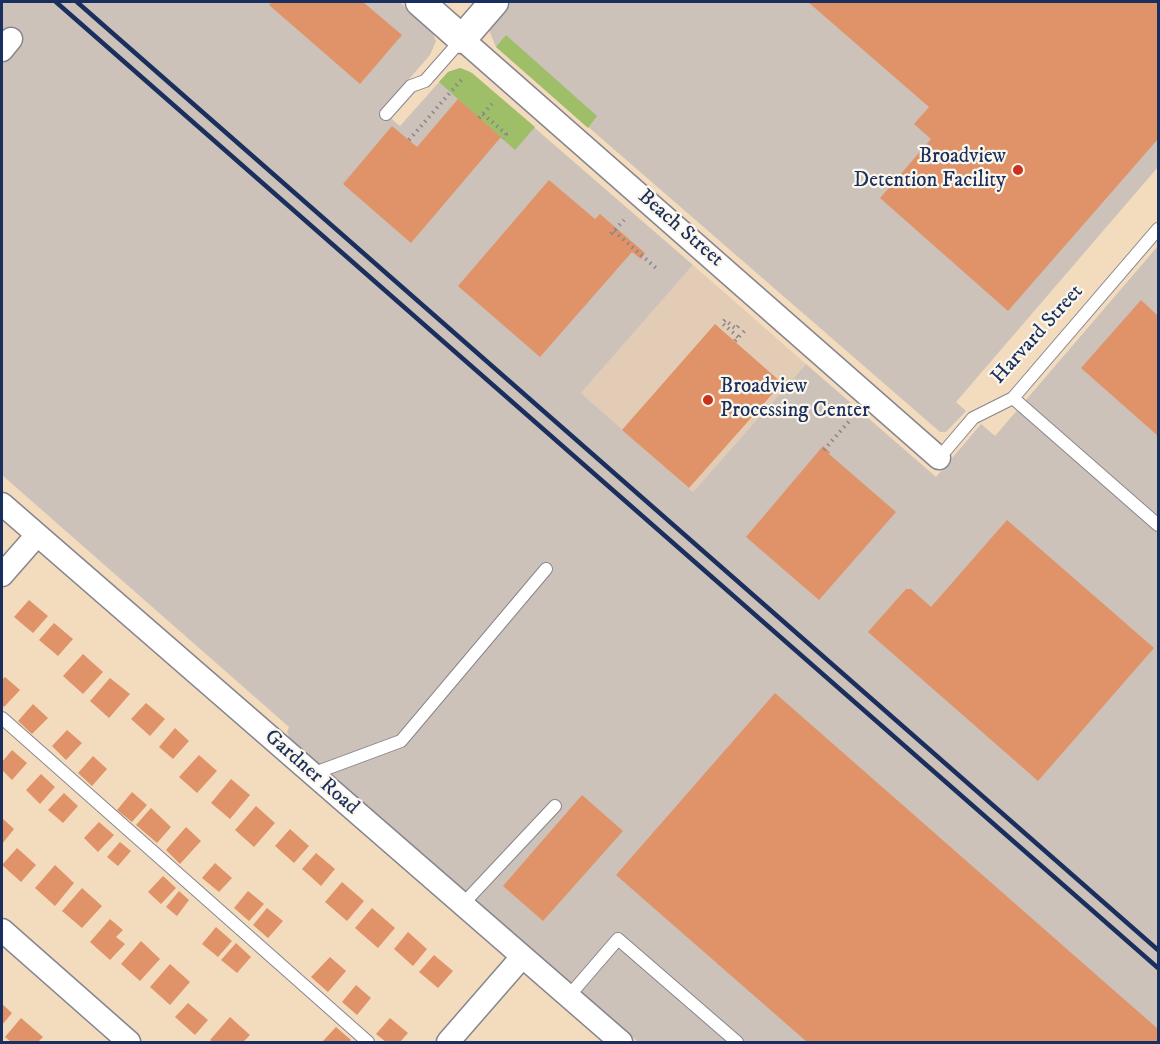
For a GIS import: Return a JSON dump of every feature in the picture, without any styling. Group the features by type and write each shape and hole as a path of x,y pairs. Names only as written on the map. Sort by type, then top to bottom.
{"street":[{"name":"Beach Street","path":"420,2 939,458"},
{"path":"462,39 494,2"},
{"name":"Gardner Road","path":"2,504 621,1042"},
{"path":"2,575 36,535"},
{"path":"2,930 129,1042"},
{"path":"448,1042 522,957"}],"lane":[{"path":"386,114 411,86 425,81 462,39"},
{"name":"Harvard Street","path":"939,458 973,418 1013,398 1158,229"},
{"path":"1013,398 1158,525"},
{"path":"312,774 401,741 546,569"},
{"path":"2,718 368,1042"},
{"path":"462,905 555,806"},
{"path":"568,997 618,939 738,1042"}],"path":[{"path":"409,140 462,79"},
{"path":"492,104 481,116 506,134 503,139"},
{"path":"624,220 613,232 657,269"},
{"path":"741,322 736,328 725,320 722,323 736,339 747,328"},
{"path":"824,450 851,419"}],"shaded area":[{"path":"2,2 400,2 432,32 436,41 430,55 382,110 386,114 400,126 448,72 460,68 469,71 693,265 581,393 693,492 806,364 936,477 981,424 995,436 1158,246 1158,1042 638,1042 290,739 287,732 289,727 2,475"},
{"path":"508,2 1158,2 1158,167 956,402 966,411 946,432 940,432 496,47 489,30"},
{"path":"693,265 806,364 693,492 581,393"}],"green space":[{"path":"506,35 597,116 588,128 496,47"},
{"path":"460,68 472,73 535,127 515,150 439,82 448,72"}],"building":[{"path":"272,2 363,2 402,35 360,84 269,5"},
{"name":"Broadview Detention Facility","path":"808,2 1158,2 1158,139 1008,311 880,198 931,139 914,124 929,107"},
{"path":"458,99 501,137 411,243 343,184 392,126 417,147"},
{"path":"549,180 595,219 600,214 645,253 641,259 632,252 540,357 458,286"},
{"path":"1141,300 1158,316 1158,436 1081,368"},
{"name":"Broadview Processing Center","path":"715,324 782,383 689,488 622,430"},
{"path":"823,446 830,452 829,454 896,512 819,600 746,537"},
{"path":"1007,520 1154,648 1038,781 868,632 906,589 911,589 931,607"},
{"path":"29,600 48,616 33,633 14,617"},
{"path":"54,623 73,639 58,656 39,640"},
{"path":"83,654 103,672 83,694 63,676"},
{"path":"5,677 20,690 4,707 2,680"},
{"path":"110,678 130,694 109,718 90,701"},
{"path":"775,693 1158,1029 1158,1042 807,1042 616,875"},
{"path":"146,703 165,719 150,736 131,719"},
{"path":"33,704 48,718 32,734 18,721"},
{"path":"175,728 189,741 173,759 159,747"},
{"path":"67,730 82,743 66,760 52,746"},
{"path":"12,750 27,763 12,780 2,770 2,762"},
{"path":"199,755 217,771 197,793 179,777"},
{"path":"93,756 107,769 92,786 78,773"},
{"path":"41,774 55,787 40,804 26,790"},
{"path":"231,779 250,795 230,819 211,803"},
{"path":"132,792 147,805 132,822 117,810"},
{"path":"64,793 78,806 63,823 48,810"},
{"path":"582,795 623,831 543,921 503,886"},
{"path":"256,806 275,823 254,847 235,830"},
{"path":"151,808 171,827 157,843 136,825"},
{"path":"2,818 14,829 2,844"},
{"path":"99,822 114,835 98,852 84,838"},
{"path":"186,827 201,841 180,864 166,850"},
{"path":"290,829 309,846 294,863 275,846"},
{"path":"120,842 131,851 118,866 107,857"},
{"path":"17,848 36,865 21,882 2,865"},
{"path":"316,853 335,869 321,886 302,869"},
{"path":"215,863 232,878 219,892 202,878"},
{"path":"55,865 74,883 55,906 35,888"},
{"path":"163,876 176,888 161,904 148,892"},
{"path":"342,882 364,901 347,921 325,902"},
{"path":"82,888 102,906 82,928 62,911"},
{"path":"179,891 189,900 177,916 166,907"},
{"path":"248,891 264,904 249,921 234,908"},
{"path":"267,908 283,921 268,938 253,925"},
{"path":"372,908 395,928 378,948 355,928"},
{"path":"110,919 123,930 116,937 125,944 110,960 90,942"},
{"path":"216,927 232,941 218,957 202,944"},
{"path":"408,932 427,949 413,966 394,949"},
{"path":"141,941 160,959 140,981 121,964"},
{"path":"236,943 251,957 237,973 221,960"},
{"path":"434,955 453,971 438,988 419,972"},
{"path":"330,957 346,971 328,992 311,977"},
{"path":"170,964 190,982 170,1005 150,987"},
{"path":"356,985 371,998 357,1015 342,1002"},
{"path":"188,1003 208,1020 195,1035 175,1017"},
{"path":"2,1004 12,1013 2,1025"},
{"path":"230,1017 250,1035 243,1042 213,1042 210,1040"},
{"path":"21,1018 43,1037 38,1042 11,1042 5,1037"},
{"path":"390,1018 408,1033 400,1042 386,1042 376,1034"},
{"path":"336,1027 351,1040 349,1042 322,1042"}],"railway":[{"path":"56,2 1158,968"},
{"path":"77,2 1158,950"}],"place":[{"name":"Broadview Detention Facility","path":"1018,170"},
{"name":"Broadview Processing Center","path":"708,400"}]}
